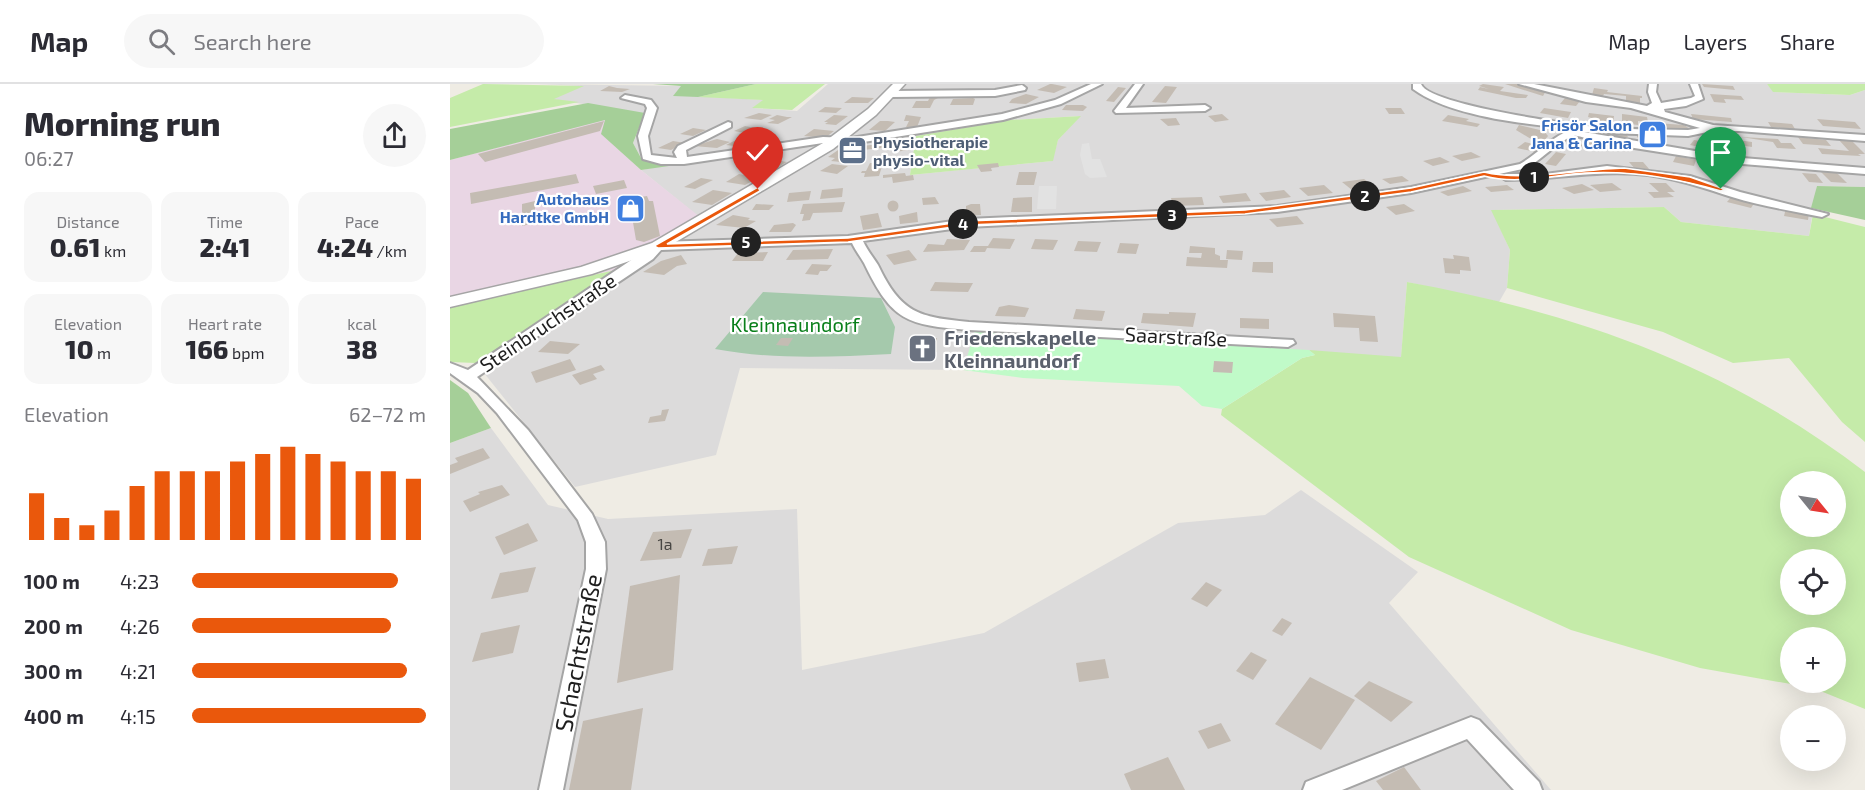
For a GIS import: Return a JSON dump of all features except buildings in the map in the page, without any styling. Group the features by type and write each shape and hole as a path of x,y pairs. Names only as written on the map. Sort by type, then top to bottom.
{"street":[{"path":"450,302 586,271 658,246 841,142 899,84"},
{"path":"625,98 648,102 652,108 642,130 642,141 647,157 661,161 684,161 823,140 841,142 1003,117 1058,102 1098,84"},
{"path":"1139,84 1119,111 1204,108"},
{"path":"1417,84 1416,87 1426,96 1548,124 1597,129 1688,133 1712,128"},
{"path":"1523,84 1586,99 1660,110 1712,128 1865,138"},
{"path":"1653,84 1652,92 1660,110"},
{"path":"1660,110 1695,101 1700,97 1700,93 1694,84"},
{"path":"891,94 996,96 1022,88"},
{"path":"1548,124 1562,135"},
{"path":"684,161 679,152 682,148 728,125"},
{"path":"658,246 857,239 967,223 1277,209 1411,190 1533,163 1562,135 1574,131 1597,129"},
{"path":"1574,131 1596,140 1708,160 1781,168 1865,171"},
{"path":"1484,174 1495,177 1545,177 1607,170 1648,172 1690,179 1737,195 1822,214"},
{"name":"Saarstraße","path":"857,239 858,245 885,294 897,309 918,320 969,326 1288,342"},
{"name":"Steinbruchstraße","path":"586,518 489,393 469,376 649,256 658,246"},
{"path":"450,367 469,376"},
{"name":"Schachtstraße","path":"550,790 599,550 596,536 586,518"},
{"path":"1315,790 1471,727 1530,790"}],"shaded area":[{"path":"538,84 682,86 674,95 764,100 753,108 797,111 828,84 1767,84 1774,92 1850,95 1865,90 1865,187 1817,186 1809,236 1681,222 1664,207 1492,210 1510,250 1507,288 1499,302 1407,282 1401,358 976,331 963,370 740,368 716,455 575,487 476,363 699,217 641,170 669,165 641,158 633,143 645,114 552,99 582,86","holes":["1080,116 1058,140 1052,161 910,175 916,136 1010,120"]},
{"path":"606,119 602,134 641,170 700,217 620,269 450,307 450,160"},
{"path":"1089,143 1092,159 1100,159 1107,177 1090,178 1085,174 1080,155 1082,144"},
{"path":"1039,186 1057,186 1056,209 1037,209"},
{"path":"491,428 548,505 608,519 797,509 802,670 984,633 1178,523 1265,515 1301,490 1418,572 1389,603 1551,790 450,790 450,443"}],"green space":[{"path":"483,84 584,86 554,99 579,102 450,127 450,98"},
{"path":"653,84 756,84 698,97 673,96 681,86"},
{"path":"756,84 825,84 792,110 752,108 763,100 698,97"},
{"path":"1767,84 1865,84 1865,90 1850,95 1773,92"},
{"path":"588,103 645,113 633,143 641,158 669,166 641,170 601,134 605,120 450,160 450,129"},
{"path":"1081,116 1058,140 1053,161 910,175 916,136 1010,120"},
{"path":"1817,186 1865,187 1865,220 1811,208"},
{"path":"1664,207 1681,222 1809,236 1813,214 1865,227 1865,442 1842,422 1789,358 1733,363 1663,332 1507,288 1510,250 1491,210"},
{"path":"620,269 476,363 450,362 450,307"},
{"path":"1407,282 1531,310 1648,349 1704,373 1759,402 1813,435 1865,472 1865,709 1825,693 1846,693 1846,627 1780,627 1780,682 1700,668 1571,630 1409,557 1221,415 1222,409 1302,358 1315,355 1309,350 1401,357"},
{"name":"Kleinnaundorf","path":"763,292 881,298 895,327 891,354 781,356 715,349"},
{"path":"975,331 1309,350 1315,355 1302,358 1222,409 1202,406 1179,386 1023,378 963,370"},
{"path":"450,380 468,393 491,428 450,443"}],"place":[{"name":"Frisör Salon Jana & Carina","path":"1653,134"},
{"name":"Physiotherapie physio-vital","path":"852,151"},
{"name":"Autohaus Hardtke GmbH","path":"630,208"},
{"name":"Friedenskapelle Kleinnaundorf","path":"923,349"}],"route":[{"path":"758,189 658,246 706,242 848,240 967,223 1245,212 1411,190 1484,174 1495,177 1545,177 1583,171 1624,170 1690,179 1721,189"}]}
